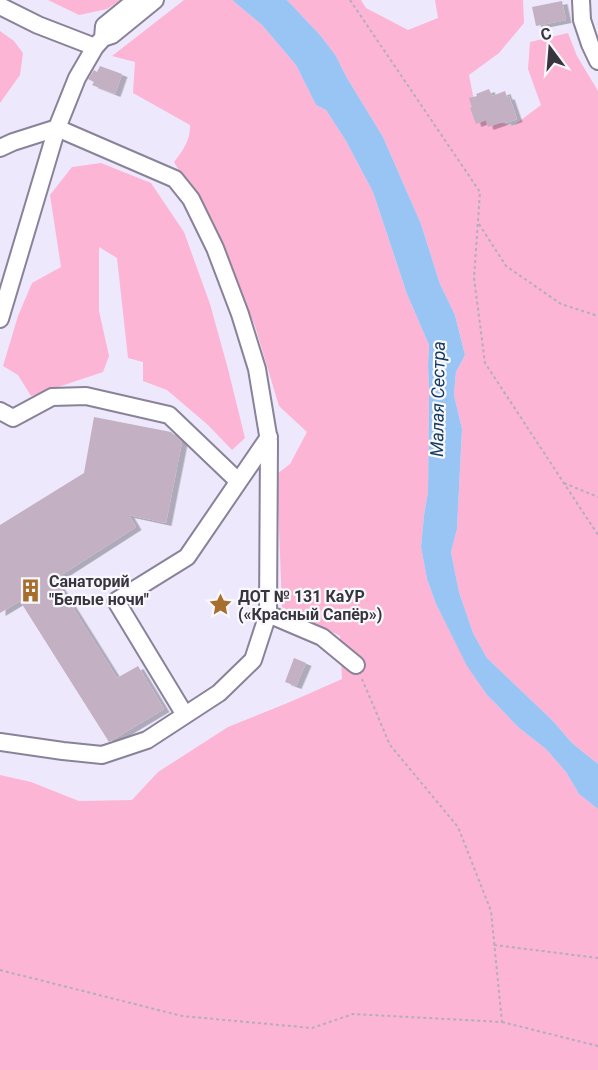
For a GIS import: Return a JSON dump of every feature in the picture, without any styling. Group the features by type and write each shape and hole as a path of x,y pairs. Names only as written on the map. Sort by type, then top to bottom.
{"street":[{"path":"0,319 57,128 77,78 103,36 136,0"},
{"path":"0,6 38,25 103,36 156,0"},
{"path":"581,0 582,20 598,61"},
{"path":"0,148 57,128 175,179 191,199 215,248 240,314 257,369 268,437 268,614 253,660 219,693 147,740 102,754 0,742"},
{"path":"0,411 14,418 52,397 86,396 169,415 238,481"},
{"path":"185,715 116,601 186,556 268,437"},
{"path":"268,614 322,637 356,665"}],"path":[{"path":"350,0 480,192 474,278 485,363 598,535"},
{"path":"478,222 506,266 561,304 598,316"},
{"path":"563,483 598,497"},
{"path":"356,665 390,745 458,827 491,911 502,1022"},
{"path":"494,945 598,958"},
{"path":"0,970 182,1016 312,1028 353,1014 502,1022 598,1046"}],"shaded area":[{"path":"48,0 121,0 107,9 79,15"},
{"path":"184,0 232,0 262,25 296,65 316,105 326,110 346,141 373,192 407,294 429,345 428,492 421,547 427,579 436,604 467,665 487,695 518,727 546,749 566,772 579,794 598,809 598,1070 0,1070 0,775 31,782 79,801 132,800 158,772 228,727 342,679 340,636 282,607 277,474 290,464 307,432 279,406 255,326 222,245 174,162 186,145 190,125 133,93 135,62 112,56"},
{"path":"287,0 361,0 366,8 408,30 438,18 435,0 523,0 524,23 499,53 469,75 477,116 513,126 541,105 528,69 530,42 568,33 577,56 598,91 598,764 572,743 553,721 487,658 473,633 459,592 451,552 457,529 462,429 454,395 456,372 465,355 455,315 440,284 421,224 383,137 336,56 321,36"},
{"path":"0,31 14,41 23,53 20,75 0,103"},
{"path":"101,163 151,183 184,232 210,304 245,438 232,450 208,425 167,390 143,381 143,362 128,358 117,258 99,247 99,311 109,356 103,372 31,396 18,375 3,366 18,316 32,283 61,267 50,195 72,167"}],"water":[{"name":"Малая Сестра","path":"232,0 287,0 321,36 336,56 383,137 421,224 440,284 455,315 465,355 456,372 454,395 462,429 457,529 451,552 459,592 473,633 487,658 553,721 572,743 598,764 598,809 579,794 566,772 546,749 518,727 487,695 467,666 436,604 427,579 421,547 428,492 429,345 407,294 373,192 346,141 326,110 316,105 296,65 262,25"}],"building":[{"path":"562,1 566,20 536,26 532,7"},
{"path":"100,66 122,74 115,94 92,85 94,82 88,79 94,70 97,72"},
{"path":"489,89 492,96 505,91 517,119 488,127 486,120 476,124 469,98"},
{"name":"Санаторий \"Белые ночи\"","path":"94,417 171,432 182,442 166,523 129,515 136,527 55,579 117,678 138,666 164,709 109,742 20,601 0,613 0,525 84,473"},
{"path":"294,658 306,663 296,686 285,682"}],"place":[{"name":"Санаторий \"Белые ночи\"","path":"31,590"},
{"name":"ДОТ № 131 КаУР («Красный Сапёр»)","path":"220,605"}]}
